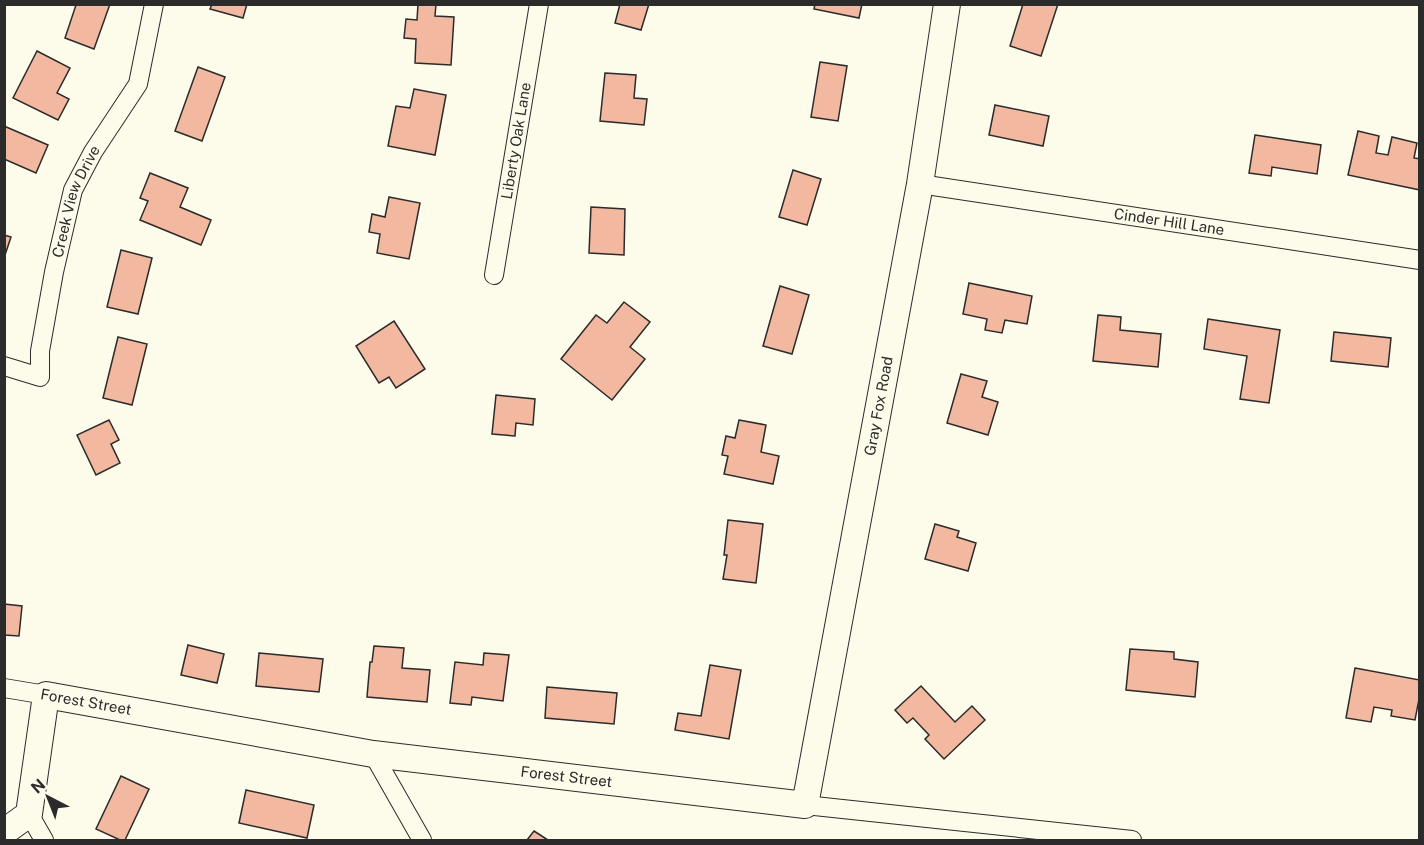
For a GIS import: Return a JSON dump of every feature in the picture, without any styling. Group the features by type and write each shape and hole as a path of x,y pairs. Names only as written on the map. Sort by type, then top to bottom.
{"street":[{"name":"Creek View Drive","path":"4,366 40,377 40,351 54,272 73,190 93,152 138,84 154,4"},
{"name":"Liberty Oak Lane","path":"494,275 539,4"},
{"name":"Gray Fox Road","path":"805,805 920,184 947,4"},
{"name":"Cinder Hill Lane","path":"920,184 1419,260"},
{"name":"Forest Street","path":"4,688 373,754 805,805 1132,840"},
{"path":"44,840 29,814 46,695"},
{"path":"373,754 422,840"},
{"path":"4,832 29,814"}],"building":[{"path":"74,4 110,4 94,49 65,38 76,5"},
{"path":"212,4 247,4 243,18 210,9"},
{"path":"418,4 436,4 435,16 454,17 451,65 415,63 416,39 404,38 406,19 417,20"},
{"path":"620,4 649,4 641,30 615,23"},
{"path":"815,4 862,4 859,18 814,9"},
{"path":"1023,4 1058,4 1041,56 1010,46"},
{"path":"37,51 70,68 57,93 69,99 58,120 13,98"},
{"path":"820,62 847,66 838,121 811,117"},
{"path":"198,67 225,77 202,141 175,131"},
{"path":"605,73 636,75 634,98 647,99 644,125 600,121"},
{"path":"414,89 446,95 435,155 388,146 396,106 410,108"},
{"path":"995,105 1049,116 1043,146 989,135"},
{"path":"4,126 48,145 36,173 4,159"},
{"path":"1358,131 1379,136 1376,153 1388,155 1392,137 1417,143 1414,158 1420,159 1420,190 1348,175"},
{"path":"1255,135 1321,145 1317,174 1272,167 1271,176 1249,173"},
{"path":"793,170 821,179 807,225 779,217"},
{"path":"150,173 188,188 180,207 211,220 201,245 140,220 148,201 140,198"},
{"path":"389,197 420,203 409,259 377,253 380,234 369,232 372,214 385,217"},
{"path":"591,207 625,209 624,255 589,253"},
{"path":"4,235 11,237 4,258"},
{"path":"121,250 152,258 138,314 107,307"},
{"path":"969,283 1032,296 1027,324 1005,320 1002,333 985,330 987,319 963,314"},
{"path":"780,286 809,295 792,354 763,346"},
{"path":"624,302 650,322 630,347 645,359 612,400 561,359 596,315 607,323"},
{"path":"1098,315 1121,317 1120,330 1161,334 1158,367 1093,361"},
{"path":"1208,319 1280,330 1269,403 1240,399 1247,356 1204,349"},
{"path":"394,321 425,369 396,388 389,377 379,383 356,346"},
{"path":"1334,332 1391,338 1388,367 1331,361"},
{"path":"118,337 147,344 132,405 103,398"},
{"path":"961,374 987,381 982,397 998,402 988,435 947,423"},
{"path":"496,395 535,399 533,425 516,423 515,436 492,434"},
{"path":"109,420 119,440 111,444 120,463 96,475 77,435"},
{"path":"739,420 766,425 761,452 779,456 773,484 724,474 728,456 722,455 726,436 735,438"},
{"path":"728,520 763,524 756,583 723,579 727,555 724,555"},
{"path":"935,524 959,531 957,537 976,543 968,571 925,559"},
{"path":"4,604 22,606 19,636 4,635"},
{"path":"188,645 224,654 217,683 181,675"},
{"path":"374,646 404,648 402,668 430,670 427,702 367,697"},
{"path":"1130,649 1174,652 1174,659 1198,662 1195,697 1126,690"},
{"path":"259,653 323,659 319,692 256,686"},
{"path":"484,653 509,655 503,701 472,697 471,705 450,703 455,662 483,665"},
{"path":"710,665 741,670 729,739 675,730 678,713 701,716"},
{"path":"1355,668 1420,680 1415,720 1391,716 1392,710 1374,707 1371,722 1346,718"},
{"path":"921,686 955,722 972,706 985,720 944,759 925,739 929,735 913,718 907,723 895,710"},
{"path":"547,687 617,693 614,724 545,718"},
{"path":"121,776 149,789 125,840 96,829"},
{"path":"246,790 314,805 307,838 239,823"},
{"path":"534,831 548,840 527,840"}]}
